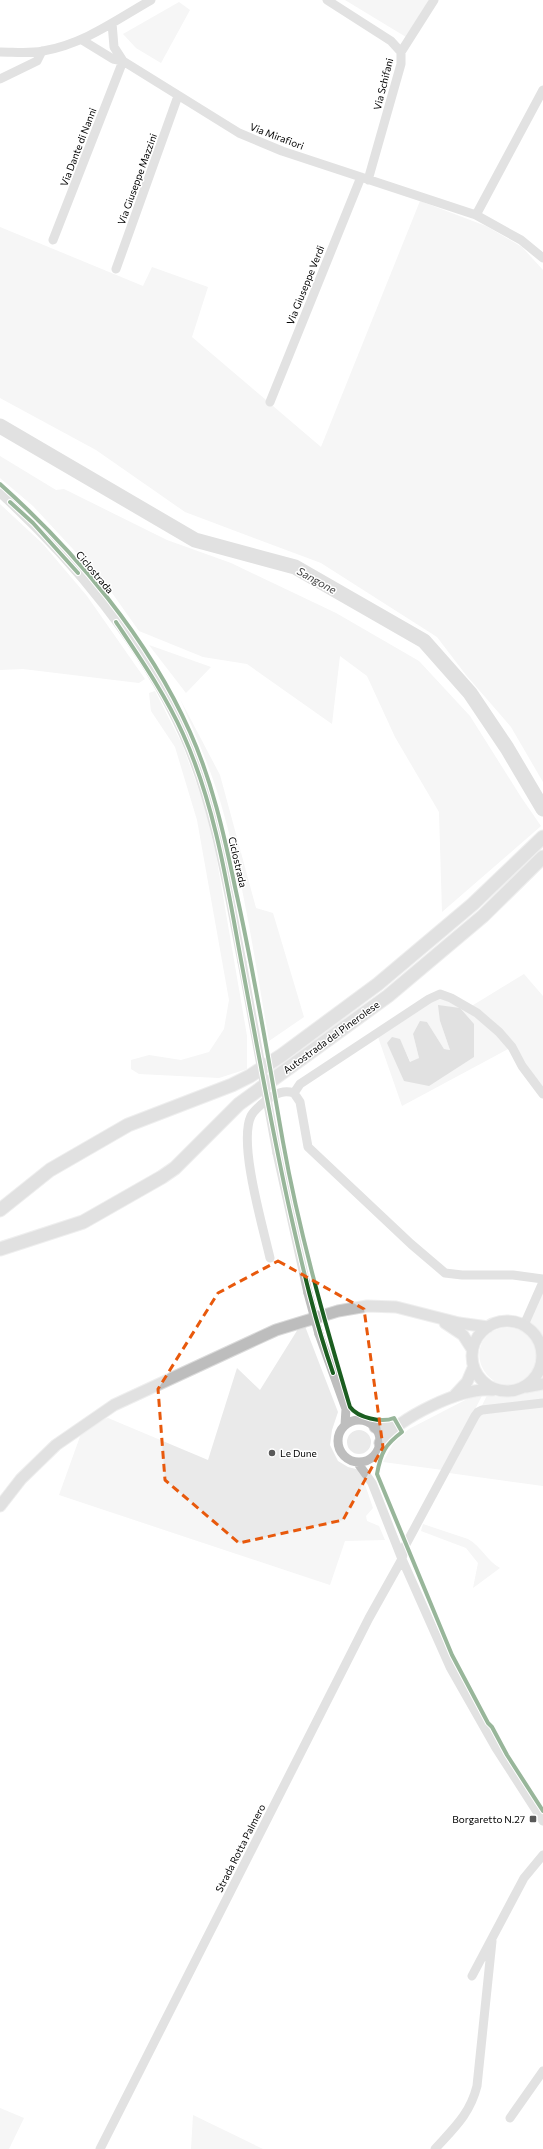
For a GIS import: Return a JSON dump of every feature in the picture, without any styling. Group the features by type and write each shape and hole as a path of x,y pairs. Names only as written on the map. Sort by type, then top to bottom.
{"highway":[{"name":"Autostrada del Pinerolese","path":"0,1210 50,1170 128,1125 250,1076 312,1034 378,984 473,904 543,837"},
{"name":"Autostrada del Pinerolese","path":"0,1249 83,1222 175,1168 252,1093 388,996 483,916 543,857"}],"main road":[{"path":"0,1506 21,1479 56,1445 114,1405 255,1340 305,1319 338,1311 367,1306 396,1307 425,1313 459,1323 488,1326 505,1321 524,1325 538,1339 542,1359 538,1372 524,1388"},
{"path":"425,1313 457,1330 466,1339 472,1349"},
{"path":"454,1395 466,1382 473,1368 472,1349 475,1340 488,1326"},
{"path":"473,1368 485,1385 498,1391"},
{"path":"380,1443 398,1425 454,1395 476,1390 506,1392 536,1384 543,1384"},
{"path":"375,1427 398,1425"}],"street":[{"path":"0,52 42,51 82,40 151,0"},
{"path":"327,0 390,41 401,52"},
{"name":"Via Schifani","path":"364,178 401,64 401,52 434,0"},
{"name":"Via Mirafiori","path":"112,23 114,47 123,61 224,125 257,141 476,215 521,240 543,258"},
{"path":"82,40 113,59 123,61"},
{"path":"0,79 37,61 42,51"},
{"name":"Via Dante di Nanni","path":"52,240 123,61"},
{"path":"476,215 543,90"},
{"name":"Via Giuseppe Mazzini","path":"116,269 178,96"},
{"name":"Via Giuseppe Verdi","path":"270,402 364,178"},
{"path":"0,493 33,523 101,600 154,679 183,735 212,820 223,863 277,1153 308,1293 319,1334 346,1409 346,1425"},
{"path":"294,1092 300,1084 429,999 440,994 451,998 477,1013 498,1032 512,1046 522,1066 543,1094"},
{"path":"270,1258 248,1154 249,1127 251,1116 266,1100 280,1092 294,1092"},
{"path":"294,1092 300,1102 308,1147 411,1244 445,1273 462,1275 513,1275 543,1279"},
{"path":"524,1325 543,1282"},
{"name":"Strada Rotta Palmero","path":"100,2149 368,1618 402,1559 405,1546 478,1412 543,1403"},
{"path":"346,1409 356,1420"},
{"path":"356,1420 364,1421 375,1427 379,1435 380,1443 378,1450 372,1458 357,1462 345,1457 339,1448 339,1434 346,1425 356,1420"},
{"path":"372,1458 372,1483"},
{"path":"357,1462 372,1483 402,1559 450,1666 496,1748 543,1821"},
{"path":"472,1976 492,1941 524,1878 543,1854"},
{"path":"435,2149 468,2111 473,2101 478,2071 492,1941"},
{"path":"510,2118 540,2083 543,2071"}],"highlighted area":[{"path":"278,1261 364,1309 383,1447 343,1520 239,1543 165,1480 158,1389 218,1293"}],"shaded area":[{"path":"345,0 429,0 406,37"},
{"path":"179,2 190,10 161,63 136,48 123,34"},
{"path":"420,201 486,226 522,247 543,270 543,782 511,727 466,675 437,637 321,563 185,512 96,450 0,398 0,227 143,286 152,267 208,287 192,337 321,447"},
{"path":"0,456 56,490 64,489 167,540 231,563 336,613 419,661 470,716 541,826 442,912 439,812 395,737 367,676 340,656 332,724 247,664 203,657 139,631 110,590 72,548 33,506 0,478"},
{"path":"0,504 43,544 87,596 145,679 139,683 23,669 0,670"},
{"path":"149,645 211,667 186,693"},
{"path":"155,691 182,744 204,804 216,855 247,1036 247,1069 219,1078 139,1074 131,1069 131,1060 149,1055 181,1060 209,1052 224,1029 229,1000 197,820 175,747 151,711 149,693"},
{"path":"180,699 220,775 256,908 273,913 304,1017 269,1041 250,929 221,802 199,743"},
{"path":"524,974 543,996 543,1092 519,1057 470,1007"},
{"path":"441,998 475,1015 510,1048 402,1106 378,1037 430,1001","holes":["440,1021 474,1057 404,1081 400,1040 411,1063 419,1058 413,1034 427,1022 444,1049 450,1050"]},
{"path":"438,1005 460,1008 474,1024 474,1057 429,1086 404,1081 387,1043 392,1037 400,1039 410,1062 419,1058 413,1034 420,1021 427,1022 444,1049 450,1050 440,1021"},
{"path":"543,1282 543,1486 449,1473 494,1381 485,1372 480,1362 479,1352 482,1343 488,1335 496,1330 507,1328 519,1330"},
{"name":"Le Dune","path":"303,1321 338,1412 332,1430 330,1445 338,1461 348,1467 360,1470 373,1508 366,1516 367,1521 379,1526 385,1540 345,1541 330,1585 59,1495 82,1431 95,1422 108,1418 208,1460 237,1368 260,1390"},
{"path":"483,1394 443,1470 383,1462 394,1442 409,1429 473,1396"},
{"path":"359,1430 368,1433 371,1442 368,1451 359,1454 350,1451 347,1442 350,1433"},
{"path":"423,1524 468,1539 477,1546 491,1562 500,1568 473,1588 478,1563 466,1548 421,1531"},
{"path":"0,2108 24,2118 9,2149 0,2149"},
{"path":"193,2115 263,2149 191,2149"}],"waterway":[{"name":"Sangone","path":"0,426 195,540 295,567 424,641 470,693 507,748 543,809"}],"cycle path":[{"name":"Ciclostrada","path":"0,484 56,538 108,598 153,663 173,697 198,751 217,808 231,867 255,982 289,1175 304,1242 350,1407 364,1417 377,1420 394,1418 402,1432 391,1441 382,1454 377,1474 452,1655 488,1723 492,1727 507,1755 543,1811"},
{"name":"Ciclostrada","path":"10,502 33,523 78,573"},
{"path":"116,622 152,676 176,719 204,789 225,874 271,1120 291,1216 315,1314 333,1373"}],"place":[{"name":"Le Dune","path":"272,1453"},
{"name":"Borgaretto N.27","path":"533,1819"}]}
